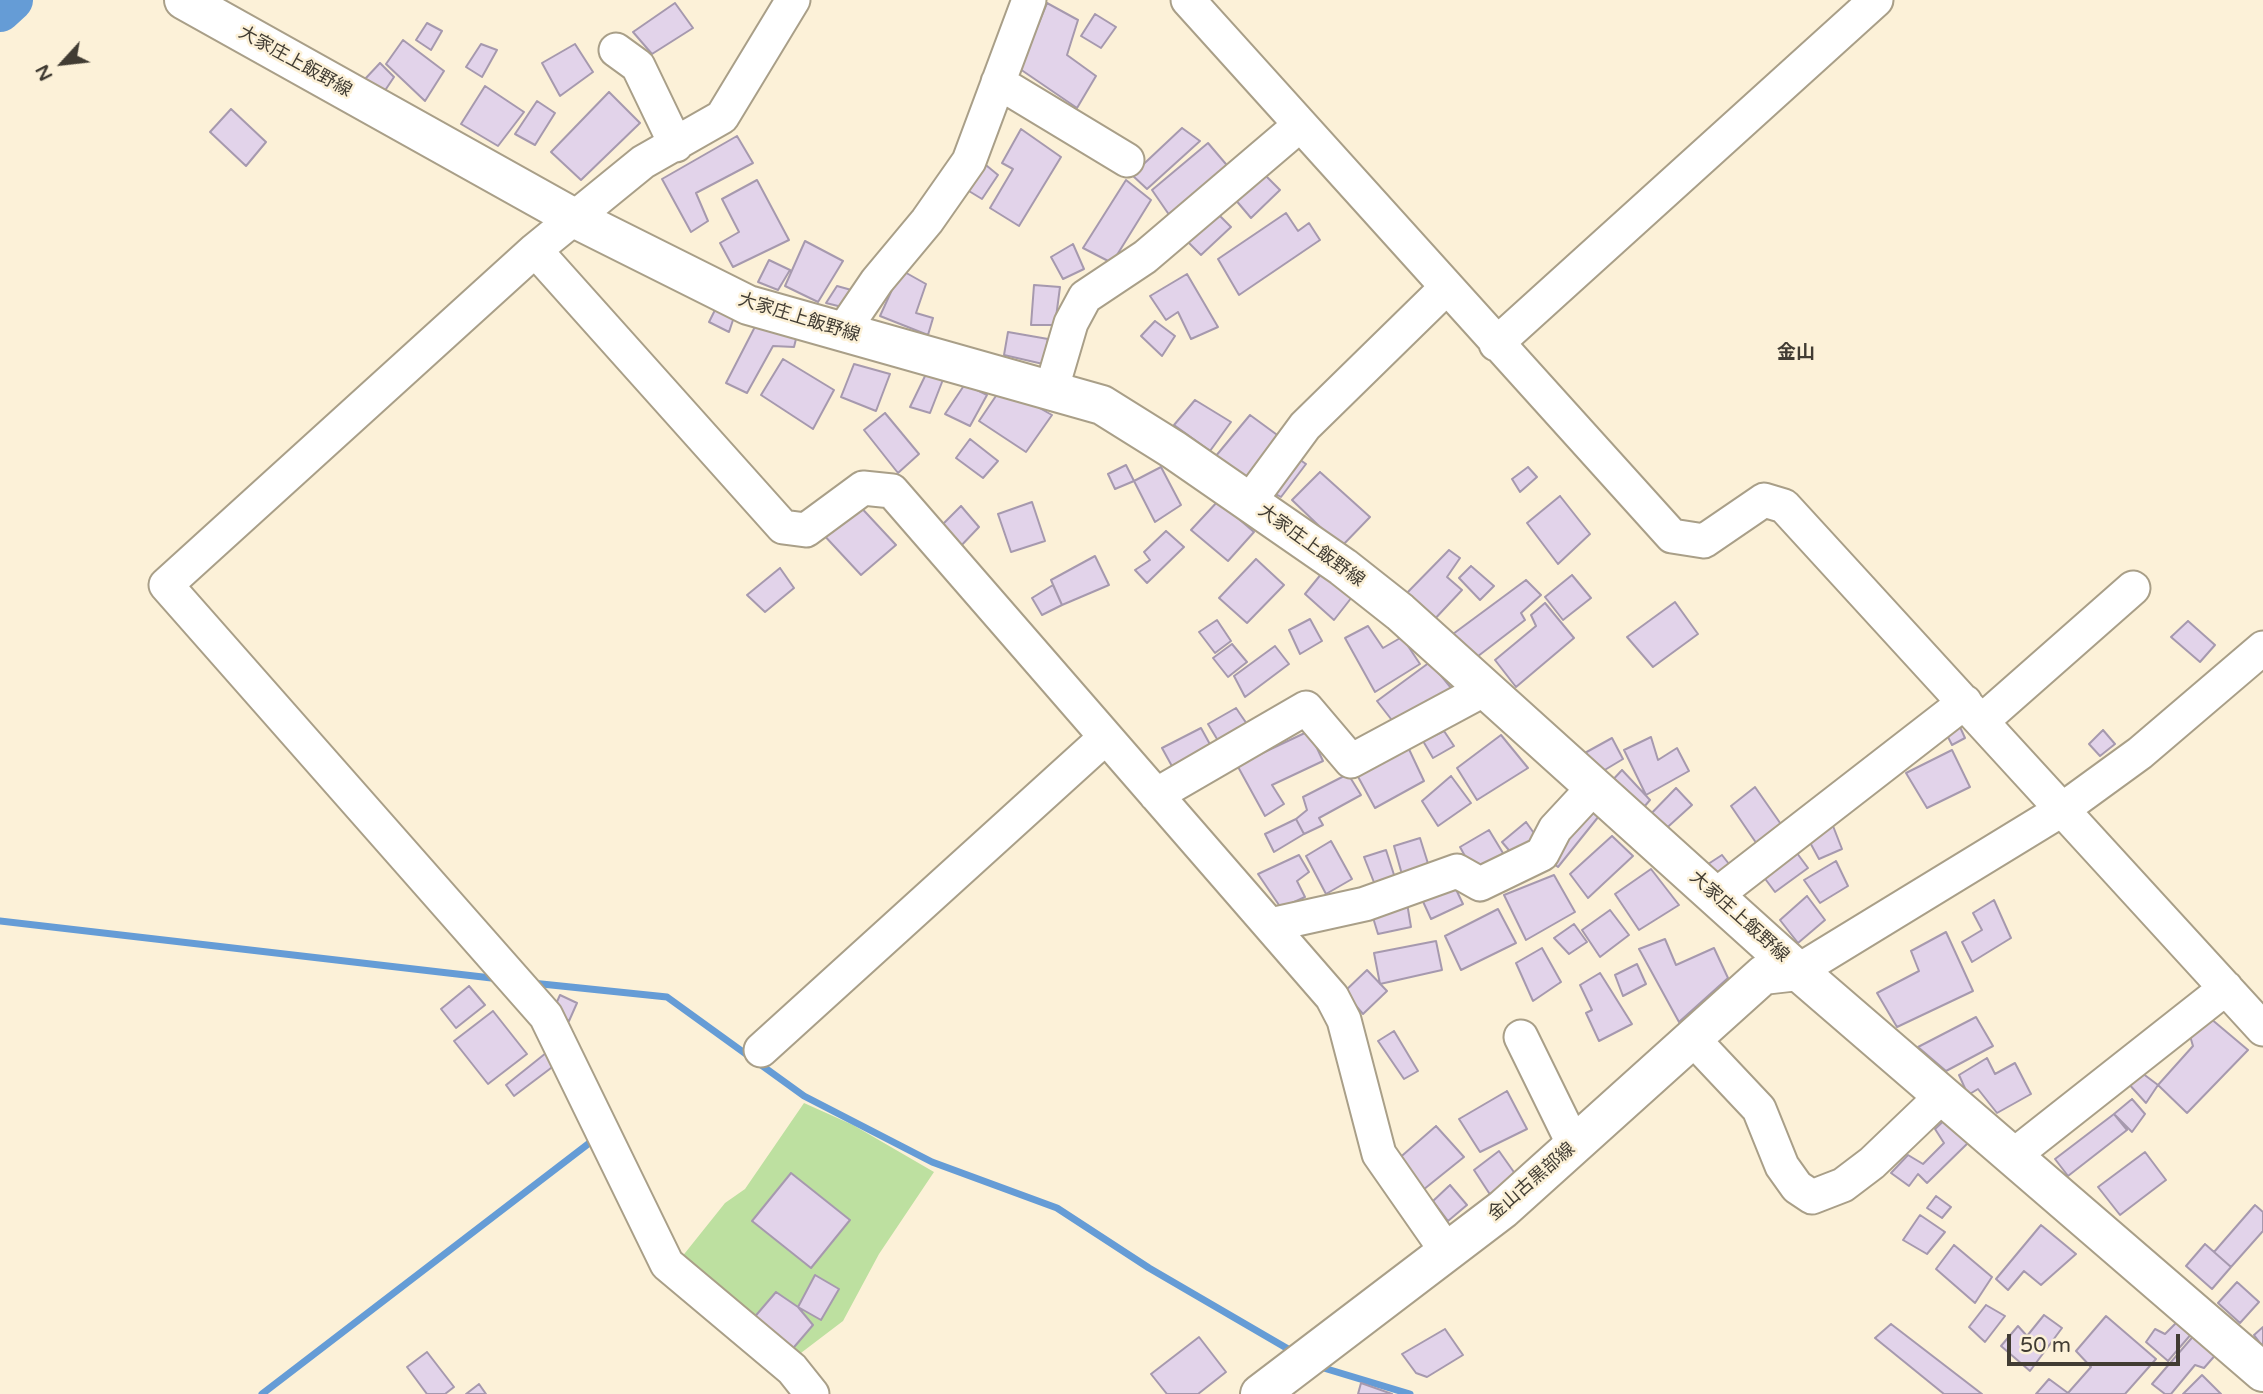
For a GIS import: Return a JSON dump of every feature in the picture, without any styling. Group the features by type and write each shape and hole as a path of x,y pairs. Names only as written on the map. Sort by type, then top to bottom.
{"main road":[{"name":"大家庄上飯野線","path":"184,0 576,219 748,305 1102,405 1249,502 1353,575 1485,689 1798,971 2263,1372"},
{"name":"金山古黒部線","path":"1260,1394 1448,1253 1574,1145 1763,975 1798,971"}],"street":[{"path":"793,0 722,117 643,162 535,250 166,585 546,1016 667,1264 792,1369 812,1394"},
{"path":"843,331 877,281 927,221 969,161 1029,0"},
{"path":"1188,0 1672,536 1704,541 1764,500 1784,506 2263,1029"},
{"path":"1496,344 1876,0"},
{"path":"616,50 638,66 676,145"},
{"path":"998,82 1127,160"},
{"path":"1051,391 1070,323 1085,297 1145,257 1300,125"},
{"path":"535,250 783,527 806,530 863,488 892,491 1332,997 1344,1020 1379,1154 1448,1253"},
{"path":"1249,502 1305,426 1446,288"},
{"path":"1716,896 1973,711 2133,588"},
{"path":"1798,971 2063,809 2140,753 2263,648"},
{"path":"1156,795 1306,708 1350,761 1485,689"},
{"path":"761,1050 1106,737"},
{"path":"1270,925 1365,904 1457,871 1480,884 1542,853 1555,829 1594,787"},
{"path":"2013,1156 2226,988"},
{"path":"1521,1037 1574,1145"},
{"path":"1693,1039 1759,1109 1782,1166 1797,1187 1812,1197 1843,1185 1872,1163 1942,1095"}],"green space":[{"path":"804,1103 853,1125 934,1172 879,1254 843,1321 793,1359 681,1258 725,1203 745,1189"}],"building":[{"path":"675,3 693,28 652,54 633,32"},
{"path":"1047,3 1078,20 1067,55 1096,76 1077,108 1020,69"},
{"path":"1095,14 1116,27 1101,48 1081,36"},
{"path":"427,23 442,31 431,50 416,40"},
{"path":"403,40 444,71 425,101 386,64"},
{"path":"481,44 497,50 482,77 466,67"},
{"path":"575,44 593,72 560,96 542,63"},
{"path":"380,63 394,77 384,92 365,79"},
{"path":"485,86 524,112 498,146 461,124"},
{"path":"609,92 640,123 581,180 551,152"},
{"path":"537,101 555,113 535,145 515,134"},
{"path":"231,109 266,142 246,166 210,132"},
{"path":"1182,128 1200,141 1147,189 1132,175"},
{"path":"1021,129 1061,157 1019,226 990,208 1013,169 1002,163"},
{"path":"737,136 753,163 696,193 708,221 691,232 662,179"},
{"path":"1208,143 1231,170 1172,219 1152,190"},
{"path":"981,161 998,175 982,199 964,188"},
{"path":"1263,173 1280,190 1251,218 1234,198"},
{"path":"757,180 789,240 733,267 720,243 739,232 722,199"},
{"path":"1126,180 1151,200 1112,263 1083,248"},
{"path":"1215,211 1231,227 1201,255 1187,241"},
{"path":"1286,213 1298,231 1309,223 1320,240 1239,295 1218,259"},
{"path":"805,241 843,261 818,302 785,286"},
{"path":"1073,244 1084,269 1063,279 1051,257"},
{"path":"769,260 790,270 778,290 758,282"},
{"path":"901,270 926,284 916,313 933,318 928,335 880,316"},
{"path":"1187,274 1218,327 1191,339 1178,312 1166,320 1150,296"},
{"path":"1034,285 1060,287 1055,325 1031,325"},
{"path":"837,286 855,291 850,309 826,303"},
{"path":"717,306 735,314 729,332 709,322"},
{"path":"760,317 799,327 794,347 773,346 747,393 726,383"},
{"path":"1155,321 1175,336 1162,356 1141,336"},
{"path":"1008,332 1048,339 1043,364 1004,355"},
{"path":"783,359 834,390 813,429 761,395"},
{"path":"854,364 890,374 876,411 841,397"},
{"path":"927,372 944,377 930,413 910,407"},
{"path":"965,384 987,395 970,426 945,414"},
{"path":"1002,387 1052,415 1026,452 979,421"},
{"path":"1195,400 1231,422 1210,451 1174,425"},
{"path":"885,413 919,454 898,473 864,430"},
{"path":"1250,415 1280,437 1249,481 1215,457"},
{"path":"970,439 998,461 983,478 956,458"},
{"path":"1296,457 1306,464 1281,497 1272,492"},
{"path":"1126,465 1134,481 1115,489 1108,474"},
{"path":"1161,467 1181,505 1155,522 1134,481"},
{"path":"1528,467 1537,477 1520,492 1512,479"},
{"path":"1320,472 1370,517 1341,547 1292,500"},
{"path":"1560,496 1590,534 1558,564 1527,523"},
{"path":"855,501 896,545 861,575 821,532"},
{"path":"1218,501 1254,532 1228,561 1191,530"},
{"path":"1032,502 1045,541 1011,552 998,514"},
{"path":"961,506 979,527 957,550 937,530"},
{"path":"1166,531 1184,547 1147,583 1135,570 1150,560 1144,552"},
{"path":"1449,550 1460,558 1447,577 1462,590 1431,623 1402,598"},
{"path":"1095,556 1109,585 1062,605 1051,580"},
{"path":"1256,559 1284,585 1247,623 1219,598"},
{"path":"1471,566 1494,586 1480,600 1459,578"},
{"path":"780,568 794,588 765,612 747,595"},
{"path":"1322,573 1352,597 1334,620 1305,594"},
{"path":"1572,575 1591,598 1563,620 1545,597"},
{"path":"1526,580 1541,595 1521,613 1525,620 1473,660 1453,634"},
{"path":"1053,585 1062,605 1042,615 1032,598"},
{"path":"1675,602 1698,634 1653,667 1627,637"},
{"path":"1545,603 1574,638 1516,687 1495,660 1536,626 1531,615"},
{"path":"1310,619 1322,641 1300,654 1289,630"},
{"path":"1217,620 1231,641 1215,653 1199,632"},
{"path":"2188,621 2215,645 2200,662 2171,637"},
{"path":"1368,626 1383,648 1402,637 1420,664 1375,692 1345,638"},
{"path":"1232,644 1247,662 1228,677 1213,658"},
{"path":"1275,646 1289,664 1245,697 1234,676"},
{"path":"1430,662 1456,694 1398,728 1377,701"},
{"path":"1236,708 1249,727 1220,744 1208,724"},
{"path":"1960,727 1965,738 1952,745 1946,733"},
{"path":"1201,728 1212,748 1173,768 1162,748"},
{"path":"2103,730 2115,744 2100,756 2089,744"},
{"path":"1309,731 1323,761 1272,785 1284,804 1265,816 1237,765"},
{"path":"1444,731 1454,746 1433,758 1423,741"},
{"path":"1501,735 1528,768 1477,800 1457,768"},
{"path":"1651,737 1658,760 1677,748 1689,771 1646,795 1624,750"},
{"path":"1612,738 1623,759 1598,774 1583,754"},
{"path":"1407,745 1424,781 1375,808 1356,773"},
{"path":"1952,750 1970,787 1927,808 1906,773"},
{"path":"1622,770 1650,800 1638,814 1608,785"},
{"path":"1348,774 1361,795 1319,818 1323,825 1304,834 1296,819 1307,810 1303,797"},
{"path":"1451,776 1471,803 1438,826 1422,801"},
{"path":"1755,787 1785,830 1761,850 1731,806"},
{"path":"1676,788 1692,805 1660,834 1644,821"},
{"path":"1584,807 1599,816 1558,867 1548,860"},
{"path":"1296,819 1304,834 1274,852 1265,834"},
{"path":"1526,822 1536,836 1513,855 1502,842"},
{"path":"1833,826 1842,849 1819,859 1807,837"},
{"path":"1489,830 1506,858 1476,876 1460,847"},
{"path":"1612,836 1633,856 1588,898 1570,874"},
{"path":"1420,838 1430,870 1403,878 1394,846"},
{"path":"1331,841 1352,879 1326,894 1306,856"},
{"path":"1791,845 1808,868 1775,892 1760,872"},
{"path":"1386,850 1396,881 1377,890 1364,857"},
{"path":"1299,855 1309,872 1297,881 1305,897 1281,908 1258,874"},
{"path":"1722,855 1729,864 1709,880 1702,868"},
{"path":"1836,861 1848,886 1820,903 1804,880"},
{"path":"1651,869 1679,905 1639,930 1615,894"},
{"path":"1554,875 1575,912 1526,940 1504,895"},
{"path":"1451,879 1463,904 1431,919 1420,895"},
{"path":"1807,896 1825,920 1798,943 1780,920"},
{"path":"1994,900 2011,938 1972,962 1962,942 1982,930 1973,913"},
{"path":"1407,903 1411,927 1378,934 1371,911"},
{"path":"1498,909 1516,943 1461,970 1445,936"},
{"path":"1610,910 1629,935 1600,957 1582,930"},
{"path":"1574,924 1587,942 1569,954 1554,938"},
{"path":"1946,932 1973,991 1897,1027 1877,993 1919,971 1911,951"},
{"path":"1665,939 1676,965 1714,948 1728,978 1679,1022 1639,949"},
{"path":"1436,941 1442,970 1380,984 1374,953"},
{"path":"1542,948 1561,982 1533,1001 1516,963"},
{"path":"1637,964 1646,984 1623,996 1615,975"},
{"path":"1367,970 1387,991 1363,1014 1344,992"},
{"path":"1600,973 1632,1024 1599,1041 1586,1013 1592,1010 1580,985"},
{"path":"469,986 485,1005 456,1028 441,1009"},
{"path":"560,995 577,1003 569,1021 552,1013"},
{"path":"493,1011 527,1054 488,1084 454,1041"},
{"path":"1976,1017 1993,1046 1946,1071 1918,1047"},
{"path":"2210,1018 2248,1050 2187,1113 2158,1085 2193,1046 2190,1036"},
{"path":"1394,1031 1418,1071 1404,1079 1378,1041"},
{"path":"546,1053 555,1065 514,1096 506,1085"},
{"path":"1987,1058 1995,1074 2015,1063 2031,1094 1997,1113 1978,1089 1968,1095 1959,1075"},
{"path":"2138,1070 2158,1085 2146,1103 2127,1082"},
{"path":"1507,1091 1527,1129 1480,1152 1459,1119"},
{"path":"2132,1099 2145,1114 2132,1132 2114,1114"},
{"path":"2114,1114 2127,1130 2068,1176 2055,1159"},
{"path":"1949,1116 1971,1140 1927,1183 1918,1174 1909,1186 1891,1173 1908,1155 1923,1164 1944,1143 1935,1129"},
{"path":"1436,1126 1464,1157 1423,1190 1396,1161"},
{"path":"1499,1151 1516,1175 1491,1196 1474,1170"},
{"path":"2145,1152 2166,1180 2120,1215 2098,1187"},
{"path":"791,1173 850,1220 811,1268 752,1221"},
{"path":"1450,1185 1467,1205 1448,1221 1433,1201"},
{"path":"1936,1196 1951,1207 1942,1218 1927,1208"},
{"path":"2255,1205 2263,1212 2263,1231 2231,1267 2214,1252"},
{"path":"1920,1215 1945,1232 1927,1254 1903,1240"},
{"path":"2041,1225 2076,1254 2041,1285 2024,1271 2008,1290 1996,1279"},
{"path":"2205,1244 2231,1267 2212,1289 2186,1266"},
{"path":"1954,1245 1992,1277 1975,1303 1936,1269"},
{"path":"815,1275 839,1289 821,1320 798,1307"},
{"path":"2237,1282 2259,1302 2240,1323 2218,1303"},
{"path":"776,1292 798,1307 813,1325 789,1353 752,1320"},
{"path":"1986,1305 2005,1316 1985,1342 1969,1327"},
{"path":"2044,1315 2062,1328 2030,1371 2001,1346 2018,1326 2027,1336"},
{"path":"2106,1316 2156,1359 2125,1394 2036,1394 2049,1379 2068,1393 2091,1367 2076,1351"},
{"path":"2180,1319 2193,1332 2168,1361 2146,1342 2155,1329 2165,1334"},
{"path":"1891,1324 1982,1394 1944,1394 1875,1338"},
{"path":"2263,1327 2263,1347 2254,1335"},
{"path":"1445,1329 1463,1355 1427,1377 1416,1373 1402,1354"},
{"path":"2196,1333 2218,1352 2204,1368 2195,1365 2171,1394 2165,1394 2152,1384"},
{"path":"1199,1337 1226,1372 1198,1394 1167,1394 1151,1374"},
{"path":"427,1352 454,1387 445,1394 427,1394 407,1367"},
{"path":"2202,1375 2221,1394 2183,1394"},
{"path":"1361,1383 1392,1394 1358,1394"},
{"path":"479,1384 486,1394 466,1394"}],"waterway":[{"path":"0,11 12,0"},
{"path":"0,921 500,979"},
{"path":"532,983 667,997 804,1096 932,1162 1057,1208 1149,1268 1295,1353"},
{"path":"262,1394 592,1141"},
{"path":"1317,1366 1410,1394"}],"district":[{"name":"金山","path":"1796,353"}]}
